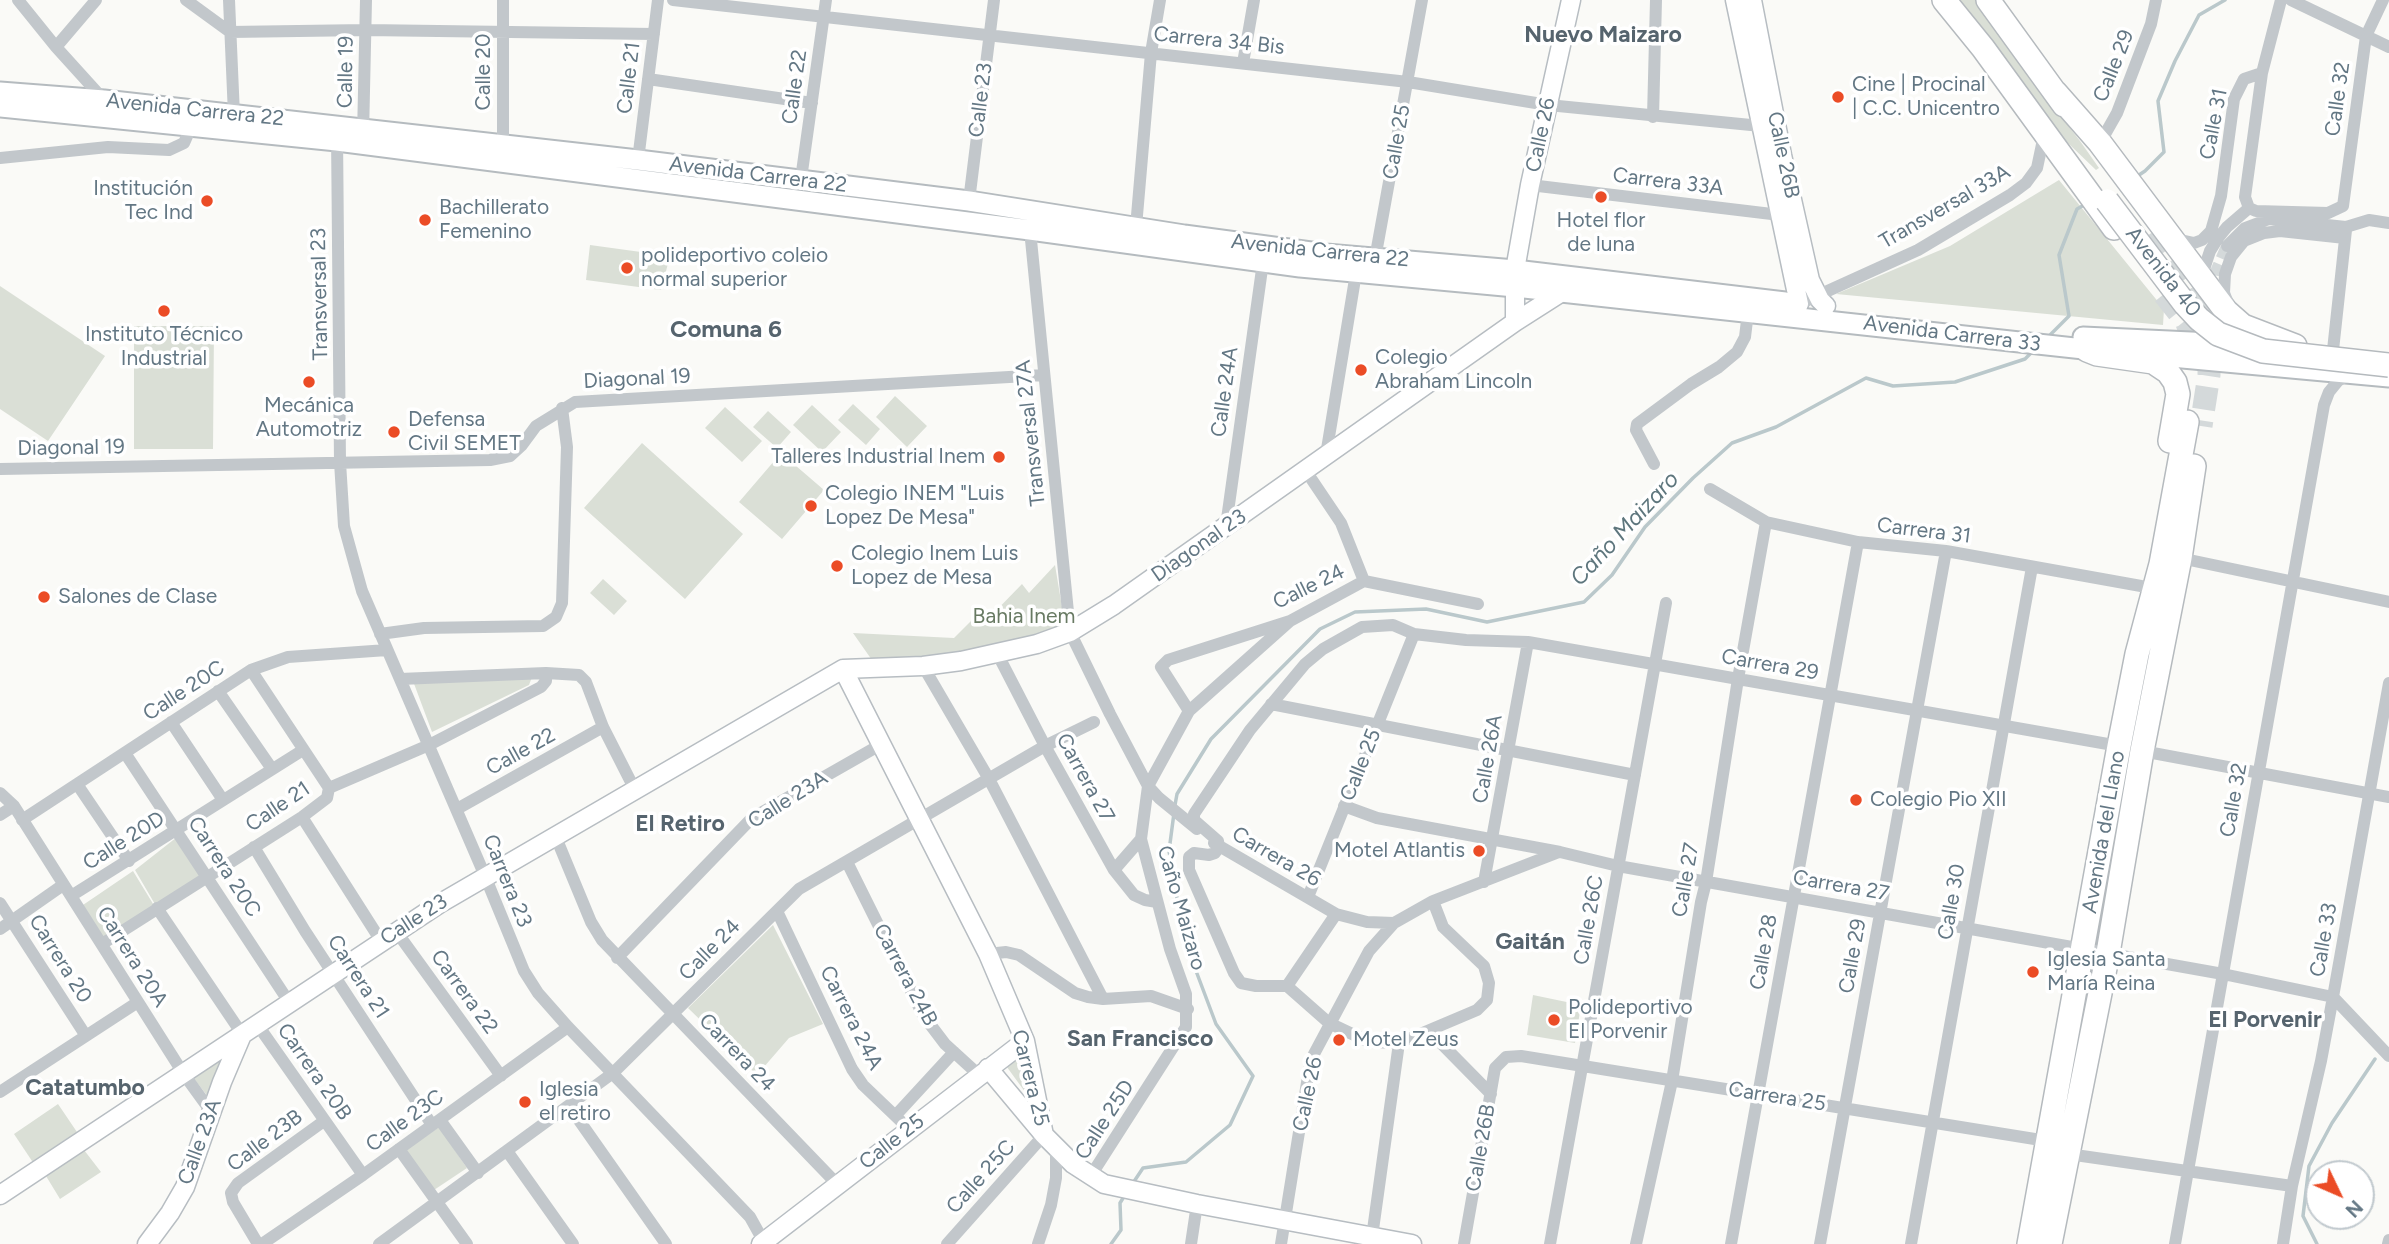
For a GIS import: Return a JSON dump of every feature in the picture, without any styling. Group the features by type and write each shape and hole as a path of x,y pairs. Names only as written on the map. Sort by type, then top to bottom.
{"highway":[{"name":"Avenida 40","path":"1944,0 2030,112 2044,135 2112,192"},
{"name":"Avenida 40","path":"1988,0 2056,93 2112,192 2171,287 2199,319 2218,334 2263,351 2389,365"},
{"path":"2056,93 2100,143 2112,192 2159,232 2234,319 2243,326 2295,346"},
{"name":"Avenida 40","path":"2030,112 2112,192 2130,250"},
{"path":"2087,350 2158,364 2172,377 2177,388 2178,401 2141,586 2137,654"},
{"name":"Avenida del Llano","path":"2029,1244 2137,654 2194,424 2180,558 2142,751 2108,953 2050,1244"}],"main road":[{"name":"Avenida Carrera 22","path":"0,92 104,100 234,115 337,133 1263,262 1356,273 1515,278"},
{"name":"Avenida Carrera 22","path":"0,107 191,127 337,133"},
{"name":"Avenida Carrera 22","path":"363,136 503,144 801,179 969,201 1232,242 1515,278"},
{"name":"Avenida Carrera 33","path":"1515,278 1562,292 2048,339 2295,346 2389,354"},
{"name":"Avenida Carrera 33","path":"1515,278 1798,304 1821,300 2048,339 2087,350 2389,377"}],"street":[{"path":"18,0 104,100"},
{"path":"56,47 96,0"},
{"path":"186,0 230,32 366,30 654,34"},
{"path":"229,0 234,115"},
{"name":"Calle 19","path":"363,136 366,0"},
{"name":"Calle 20","path":"503,0 503,144"},
{"name":"Calle 21","path":"638,160 658,0"},
{"name":"Carrera 34 Bis","path":"673,0 1408,82 1548,105 1761,126"},
{"name":"Calle 22","path":"801,179 826,0"},
{"name":"Calle 23","path":"969,201 994,0"},
{"path":"1136,227 1151,53 1160,0"},
{"path":"1243,63 1254,0"},
{"name":"Calle 25","path":"1376,259 1422,0"},
{"name":"Calle 26","path":"1515,278 1530,185 1570,0"},
{"path":"1653,117 1656,0"},
{"name":"Calle 26B","path":"1735,0 1798,304"},
{"name":"Calle 26B","path":"1752,0 1798,228 1810,280 1821,300"},
{"name":"Calle 29","path":"2100,143 2117,113 2151,24 2156,0"},
{"name":"Calle 31","path":"2247,203 2262,73 2281,0"},
{"path":"2291,0 2389,47"},
{"name":"Calle 32","path":"2343,206 2366,36 2383,0"},
{"name":"Calle 31","path":"2159,232 2185,243 2194,243 2205,238 2213,228 2221,196 2235,93 2244,79 2262,73"},
{"path":"648,79 812,103"},
{"path":"0,158 108,147 169,150 184,143 191,127"},
{"name":"Transversal 23","path":"337,133 340,462"},
{"name":"Transversal 33A","path":"1821,300 1918,250 2010,195 2025,183 2037,168 2044,135"},
{"name":"Carrera 33A","path":"1530,185 1780,215 1798,228"},
{"path":"2221,196 2247,203 2256,211 2328,213 2343,206 2355,216 2389,223"},
{"path":"2201,278 2218,238 2247,203"},
{"path":"2227,246 2245,228 2269,219 2346,232"},
{"path":"2234,319 2224,293 2225,274 2231,257 2244,241 2264,233 2280,231 2346,232 2369,220"},
{"name":"Transversal 27A","path":"1030,230 1070,632"},
{"path":"2333,350 2346,232"},
{"path":"1326,455 1356,273 1376,259"},
{"name":"Calle 24A","path":"1226,526 1263,262"},
{"path":"1515,278 1515,322"},
{"name":"Diagonal 23","path":"843,669 923,666 1037,644 1070,632 1114,605 1515,322 1562,292"},
{"path":"1654,464 1636,430 1637,424 1737,352 1745,337 1748,312"},
{"name":"Calle 32","path":"2175,1244 2325,401 2338,382 2351,373"},
{"name":"Diagonal 19","path":"0,469 490,460 510,456 536,426 575,402 1044,375"},
{"path":"380,634 424,628 543,626 556,617 562,603 567,446 562,408"},
{"name":"Carrera 23","path":"340,462 344,526 362,591 524,971 538,993 569,1027 751,1217 764,1243"},
{"path":"1306,471 1341,523 1364,581"},
{"name":"Carrera 31","path":"1710,489 1766,522 1858,542 1946,551 2141,586"},
{"name":"Calle 27","path":"1636,1244 1672,1081 1766,522"},
{"name":"Calle 28","path":"1731,1244 1858,542"},
{"name":"Calle 29","path":"1820,1244 1946,551"},
{"path":"2180,558 2389,602"},
{"name":"Calle 30","path":"1911,1244 2032,567"},
{"name":"Calle 24","path":"1189,712 1161,667 1168,660 1290,621 1364,581 1478,604"},
{"name":"Calle 26C","path":"1550,1244 1666,603"},
{"name":"Caño Maizaro","path":"1188,1009 1141,839 1149,786 1189,712 1290,621"},
{"path":"1414,634 1393,625 1362,627 1323,649 1305,664 1250,730 1194,814 1194,820 1218,841 1219,847 1215,853 1194,853 1189,857 1189,870 1234,973 1241,983 1287,986 1329,1023 1369,1042 1399,1043 1430,1032 1477,1010 1487,1000 1489,983 1484,966 1443,927 1433,901"},
{"name":"Carrera 26","path":"1070,632 1110,714 1149,786 1159,798 1219,847 1336,914 1367,922 1394,923"},
{"name":"Calle 25","path":"1308,897 1414,634"},
{"name":"Carrera 29","path":"1414,634 1466,640 1528,642 2119,746"},
{"name":"Calle 26A","path":"1484,881 1528,642"},
{"name":"Calle 20C","path":"22,820 251,670 276,660 300,655 387,650"},
{"name":"Carrera 27","path":"997,653 1114,870 1133,895 1157,902"},
{"path":"923,666 989,779 1103,999"},
{"name":"Calle 23","path":"0,1195 332,973 485,876 843,669"},
{"name":"Carrera 25","path":"843,669 988,954 1025,1041 1050,1141 1090,1177 1121,1189 1286,1220 1371,1240 1412,1244"},
{"path":"251,670 329,788"},
{"path":"400,679 546,673 579,675 586,682 603,727 634,788"},
{"name":"Calle 21","path":"102,944 302,817 327,798 329,788 429,745 541,687 546,681 546,673"},
{"name":"Calle 33","path":"2283,1244 2292,1186 2321,1061 2389,683"},
{"path":"218,691 272,769"},
{"path":"1271,704 1634,775"},
{"path":"171,722 222,800"},
{"name":"Calle 24","path":"379,1244 613,1073 799,889 1045,746 1094,722"},
{"name":"Calle 22","path":"457,809 603,727"},
{"name":"Calle 23A","path":"617,958 751,818 880,745"},
{"name":"Calle 20D","path":"71,896 303,750"},
{"path":"2142,751 2389,797"},
{"name":"Carrera 20C","path":"125,752 289,1002"},
{"path":"77,784 129,861"},
{"name":"Carrera 20A","path":"0,793 14,806 183,1073 212,1113"},
{"path":"0,815 14,806"},
{"name":"Carrera 27","path":"1344,806 1377,818 1560,852 1618,866 2223,974 2333,997"},
{"name":"Carrera 22","path":"302,817 389,936 501,1076"},
{"name":"Carrera 24","path":"555,835 596,931 617,958 837,1184"},
{"path":"1114,870 1141,839"},
{"name":"Carrera 21","path":"254,847 332,973 436,1122 478,1173"},
{"path":"1394,923 1433,901 1560,852"},
{"name":"Carrera 24B","path":"847,862 923,1015 937,1035 954,1052 984,1071 1050,1141"},
{"name":"Calle 20D","path":"0,929 63,885"},
{"name":"Carrera 20","path":"0,903 86,1036"},
{"name":"Carrera 20B","path":"157,908 242,1034"},
{"name":"Carrera 24A","path":"777,911 852,1069 863,1084 909,1129"},
{"path":"1287,986 1336,914"},
{"name":"Calle 26","path":"1282,1244 1309,1070 1329,1023 1369,951 1394,923"},
{"path":"988,954 1006,952 1019,955 1075,993 1103,999 1152,996 1188,1009"},
{"path":"2333,997 2388,1053"},
{"path":"0,1092 138,1002"},
{"name":"Calle 25D","path":"1090,1177 1181,1037 1186,1027 1188,1009"},
{"name":"Carrera 20B","path":"257,1024 363,1175"},
{"name":"Calle 23C","path":"260,1244 363,1175 569,1027"},
{"path":"1430,1032 1490,1094"},
{"name":"Calle 23A","path":"147,1244 185,1187 242,1034"},
{"name":"Calle 25","path":"764,1243 1025,1041"},
{"path":"1371,1240 1399,1043"},
{"name":"Calle 25","path":"896,1115 954,1052"},
{"name":"Carrera 25","path":"1506,1057 1521,1056 2047,1141"},
{"name":"Calle 26B","path":"1464,1244 1495,1068 1506,1057"},
{"path":"569,1105 666,1244"},
{"name":"Calle 23B","path":"260,1244 233,1202 232,1193 238,1184 324,1121"},
{"name":"Calle 25D","path":"1038,1244 1051,1205 1056,1178 1050,1141"},
{"name":"Calle 25C","path":"947,1244 1050,1141"},
{"path":"399,1149 467,1244"},
{"path":"507,1151 573,1244"},
{"path":"2068,1154 2292,1186"},
{"path":"1191,1244 1197,1204"}],"green space":[{"path":"1953,0 1975,0 2099,168 2096,170 2045,121"},
{"path":"2059,180 2164,309 2163,325 1836,294 1950,246"},
{"name":"polideportivo coleio normal superior","path":"590,245 670,256 661,290 586,280"},
{"path":"0,286 105,356 48,441 0,409"},
{"path":"134,326 214,326 213,449 134,449"},
{"path":"895,396 927,426 907,447 876,417"},
{"path":"853,404 880,429 866,445 838,420"},
{"path":"812,405 841,432 822,452 793,425"},
{"path":"725,407 762,441 742,462 705,428"},
{"path":"768,411 791,432 777,448 753,427"},
{"path":"642,443 743,534 685,599 584,508"},
{"path":"781,453 824,490 782,539 739,502"},
{"name":"Bahia Inem","path":"1055,565 1065,625 995,649 874,663 853,633 954,638 978,614 985,622 1022,584 1029,593"},
{"path":"603,579 627,601 614,615 590,593"},
{"path":"532,677 529,685 432,732 413,681"},
{"path":"177,837 202,875 156,906 135,870"},
{"path":"133,871 155,907 102,941 80,907"},
{"path":"773,925 823,1024 789,1038 757,1075 688,1008"},
{"name":"Polideportivo El Porvenir","path":"1533,995 1581,1005 1575,1043 1527,1035"},
{"path":"226,1049 209,1098 188,1071"},
{"path":"1023,1049 1036,1107 1004,1063"},
{"path":"58,1104 79,1135 34,1164 14,1134"},
{"path":"439,1127 467,1168 434,1190 406,1150"},
{"path":"84,1150 101,1172 60,1199 46,1176"}],"waterway":[{"name":"Caño Maizaro","path":"2136,177 2164,152 2158,101 2175,61 2199,15 2225,0"},
{"name":"Caño Maizaro","path":"2047,338 2069,316 2059,255 2077,209 2086,204"},
{"name":"Caño Maizaro","path":"1175,805 1177,794 1211,739 1320,629 1355,612 1426,609 1487,622 1584,602 1612,575 1645,527 1732,443 1776,427 1866,378 1893,386 1955,382 2025,359 2033,351"},
{"name":"Caño Maizaro","path":"1133,1183 1143,1168 1186,1162 1230,1125 1253,1076 1216,1024 1184,939 1169,851 1174,813"},
{"path":"2317,1244 2303,1216 2309,1166 2332,1123 2375,1059"},
{"name":"Caño Maizaro","path":"1111,1244 1121,1230 1120,1203 1125,1195"}],"tunnel":[{"path":"2153,232 2192,291 2209,333 2209,375 2201,426"},
{"path":"2210,329 2215,274 2227,246"},
{"path":"2164,294 2187,323 2192,338 2194,363"}],"place":[{"name":"Cine | Procinal | C.C. Unicentro","path":"1838,97"},
{"name":"Hotel flor de luna","path":"1601,197"},
{"name":"Institución Tec Ind","path":"207,201"},
{"name":"Bachillerato Femenino","path":"425,220"},
{"name":"polideportivo coleio normal superior","path":"627,268"},
{"name":"Instituto Técnico Industrial","path":"164,311"},
{"name":"Colegio Abraham Lincoln","path":"1361,370"},
{"name":"Mecánica Automotriz","path":"309,382"},
{"name":"Defensa Civil SEMET","path":"394,432"},
{"name":"Talleres Industrial Inem","path":"999,457"},
{"name":"Colegio INEM \"Luis Lopez De Mesa\"","path":"811,506"},
{"name":"Colegio Inem Luis Lopez de Mesa","path":"837,566"},
{"name":"Salones de Clase","path":"44,597"},
{"name":"Colegio Pio XII","path":"1856,800"},
{"name":"Motel Atlantis","path":"1479,851"},
{"name":"Iglesia Santa María Reina","path":"2033,972"},
{"name":"Polideportivo El Porvenir","path":"1554,1020"},
{"name":"Motel Zeus","path":"1339,1040"},
{"name":"Iglesia el retiro","path":"525,1102"}],"district":[{"name":"Nuevo Maizaro","path":"1603,35"},
{"name":"Comuna 6","path":"726,330"},
{"name":"El Retiro","path":"680,824"},
{"name":"Gaitán","path":"1530,942"},
{"name":"El Porvenir","path":"2265,1020"},
{"name":"San Francisco","path":"1140,1039"},
{"name":"Catatumbo","path":"85,1088"}]}
